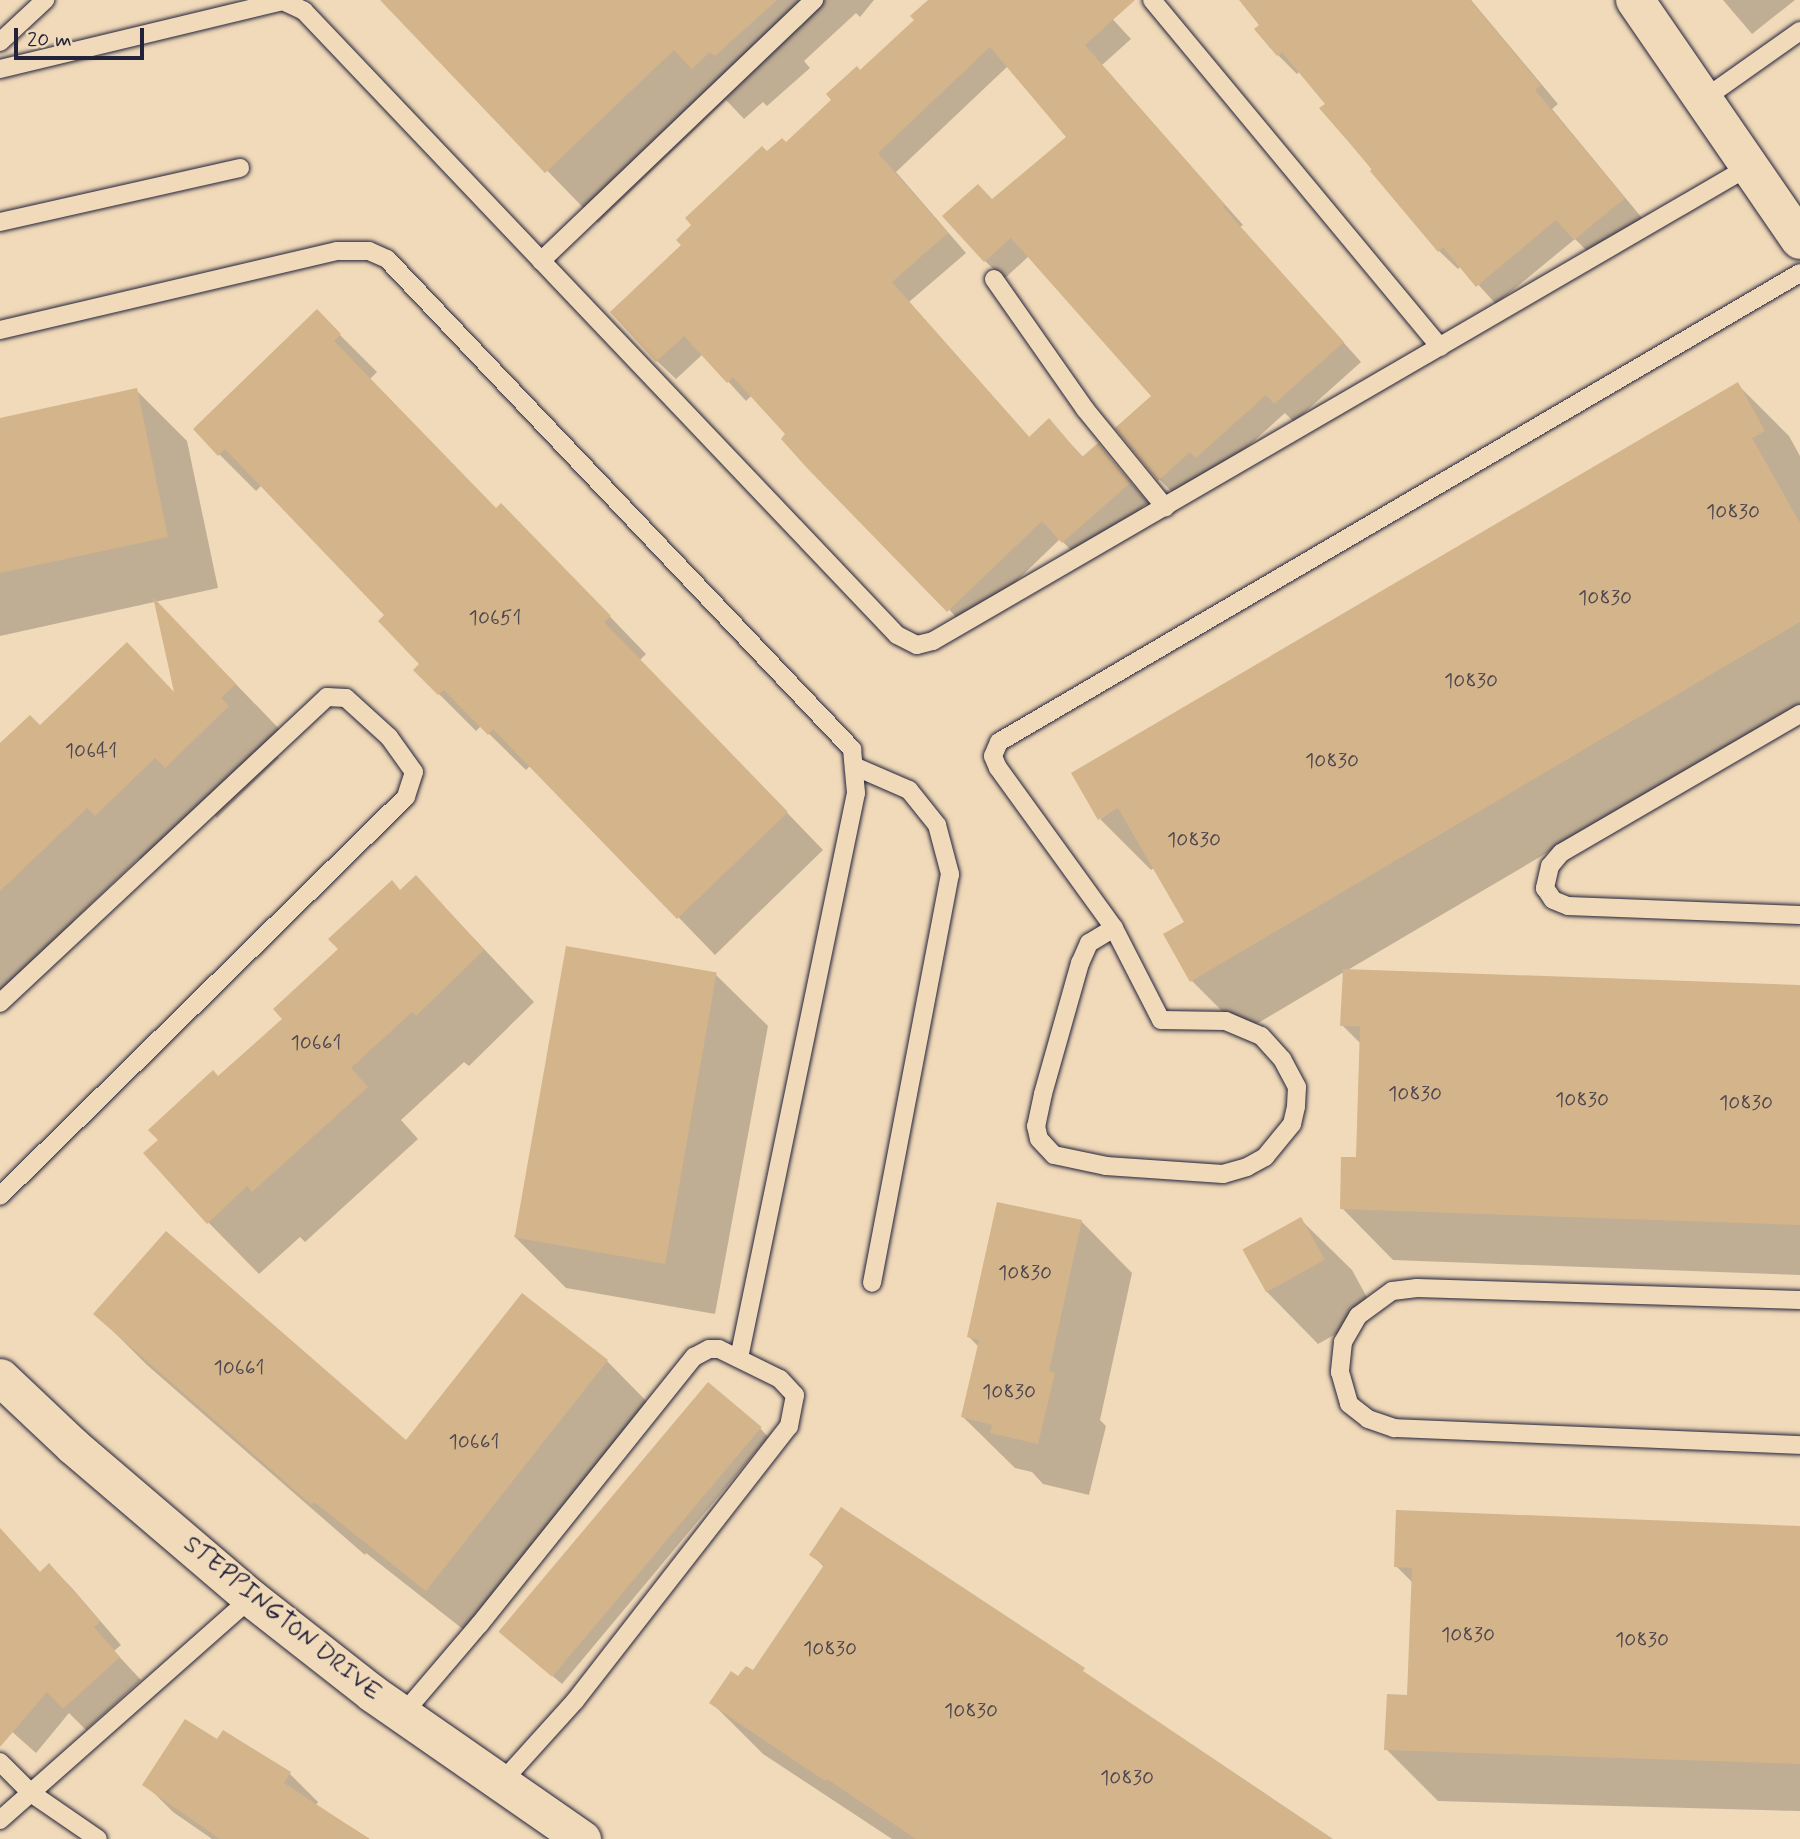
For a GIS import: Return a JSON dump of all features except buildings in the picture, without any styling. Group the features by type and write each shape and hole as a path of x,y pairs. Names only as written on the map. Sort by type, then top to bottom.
{"street":[{"path":"1635,0 1800,240"},
{"name":"STEPPINGTON DRIVE","path":"0,1377 73,1446 251,1598 402,1715 582,1839"}],"lane":[{"path":"0,42 45,0"},
{"path":"541,261 814,0"},
{"path":"1153,0 1440,347"},
{"path":"0,69 283,1 304,11 897,635 917,645 933,641 1750,166"},
{"path":"1704,99 1800,30"},
{"path":"0,222 240,168"},
{"path":"0,330 337,251 369,251 387,259 852,749 856,767 856,793 739,1358"},
{"path":"1114,928 1089,943 1080,963 1043,1094 1036,1126 1039,1139 1054,1154 1106,1166 1223,1174 1247,1167 1265,1157 1292,1124 1296,1106 1297,1087 1282,1059 1261,1036 1226,1021 1161,1020 1114,928 998,768 993,757 999,742 1800,273"},
{"path":"994,279 1085,409 1165,507"},
{"path":"0,1003 312,713 327,696 346,698 389,737 414,772 406,797 0,1196"},
{"path":"1800,714 1561,853 1550,866 1545,888 1553,900 1568,906 1800,915"},
{"path":"856,767 909,790 937,825 950,874 872,1283"},
{"path":"1800,1300 1417,1288 1392,1291 1359,1316 1343,1342 1340,1372 1349,1404 1368,1419 1394,1428 1800,1445"},
{"path":"402,1715 479,1625 694,1357 709,1349 739,1358 780,1379 795,1395 789,1426 575,1701 501,1783"},
{"path":"0,1820 251,1598"},
{"path":"0,1762 31,1793 98,1839"}]}
